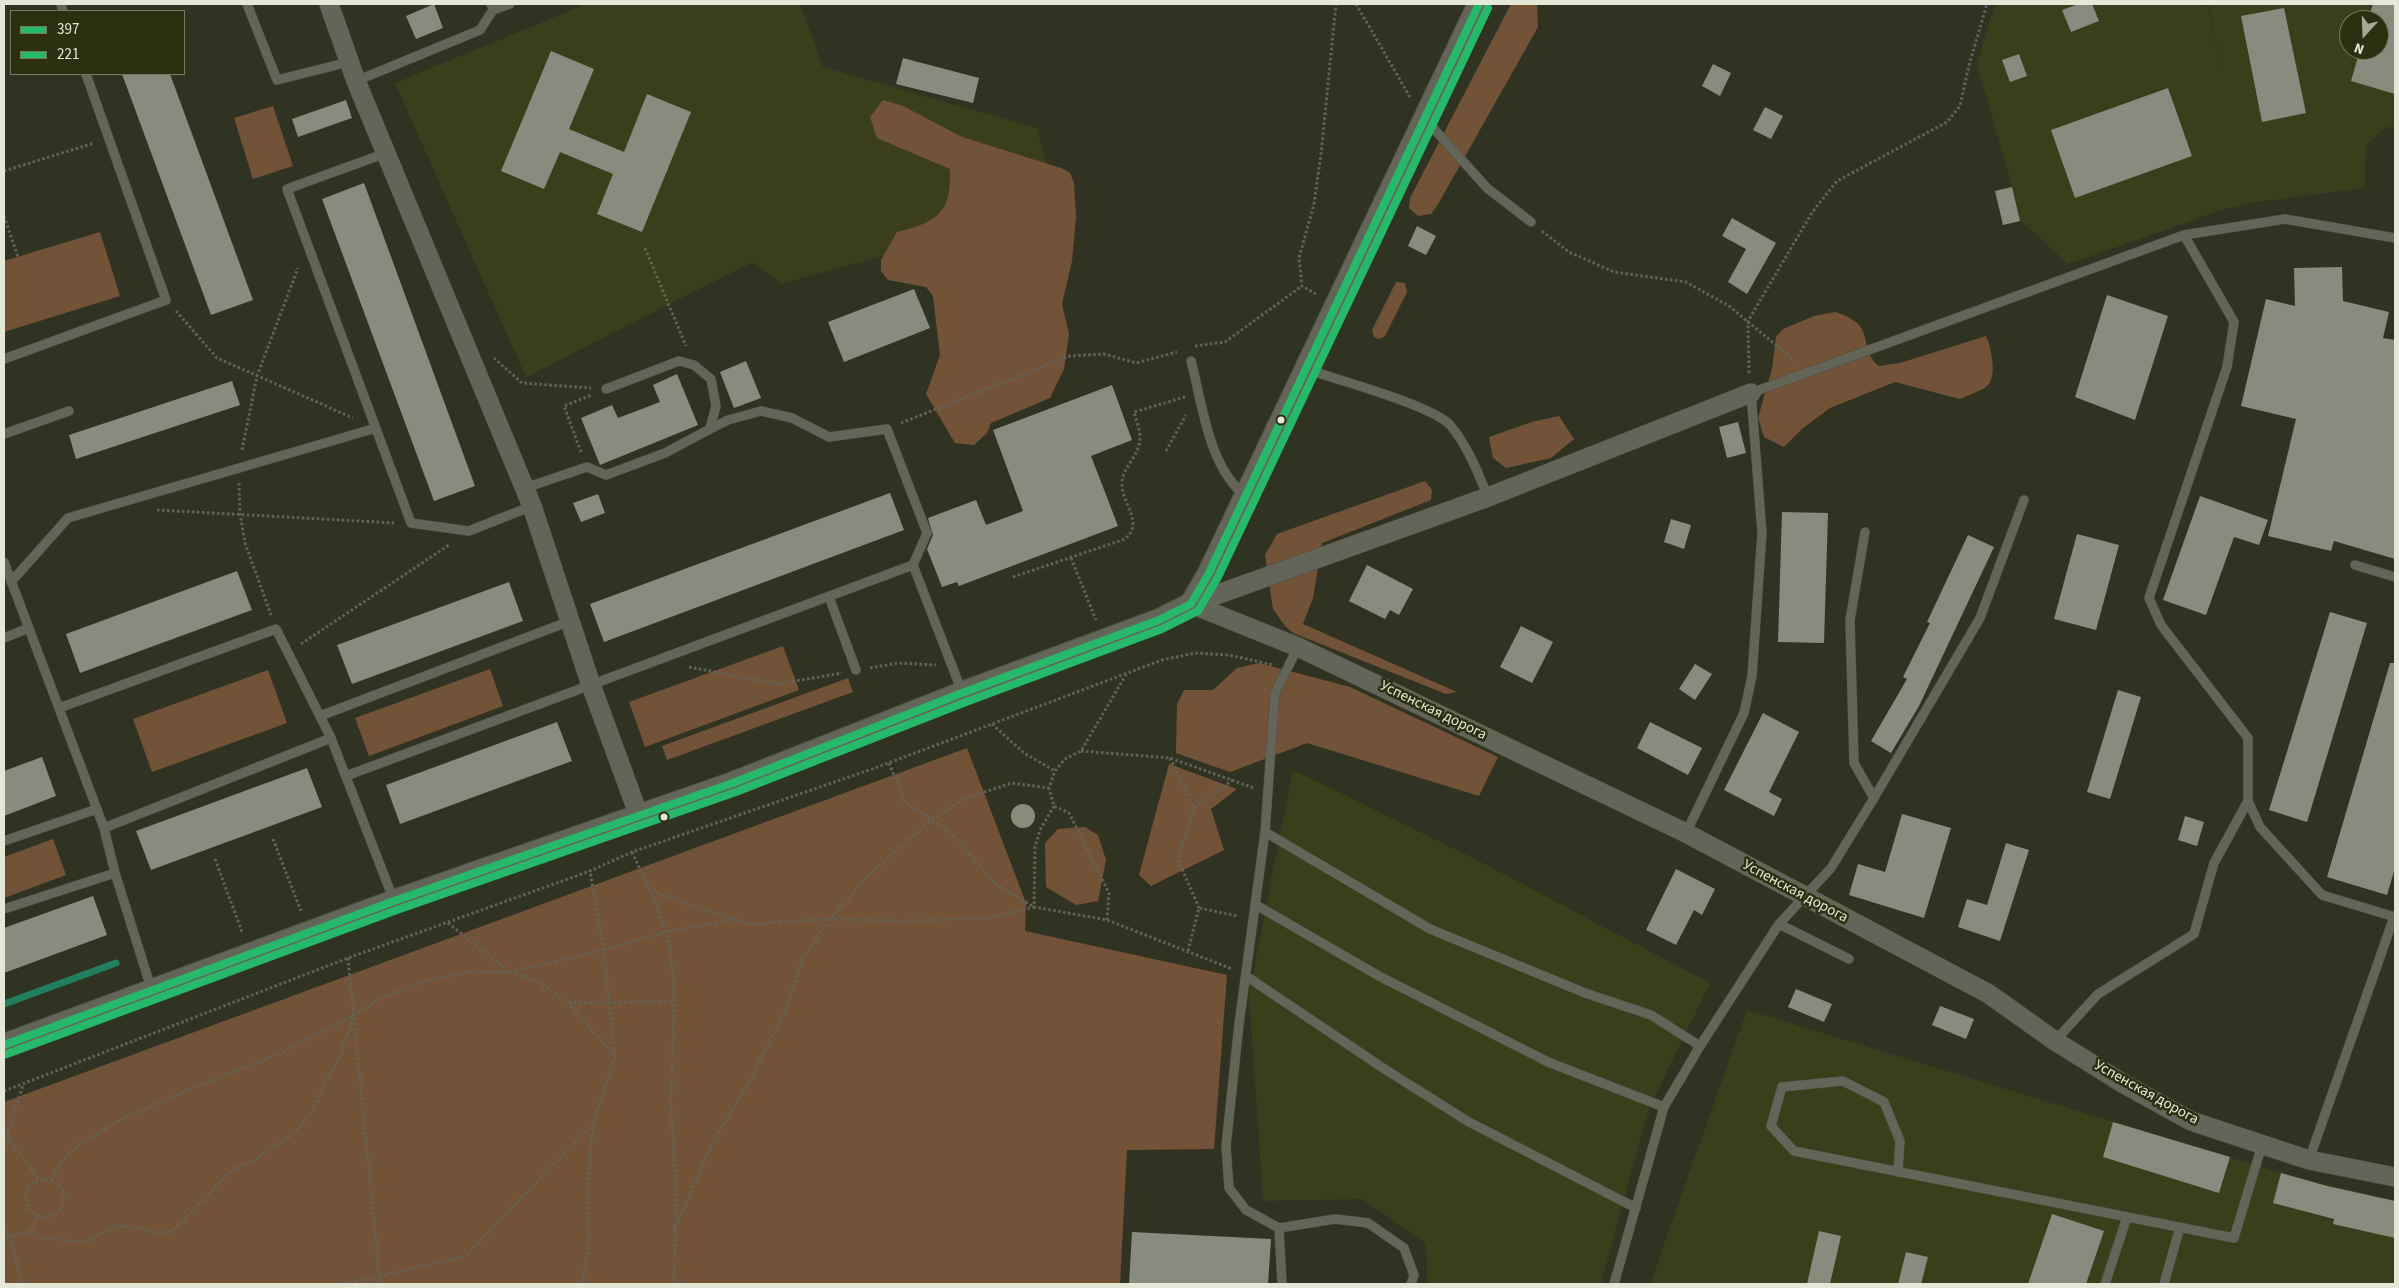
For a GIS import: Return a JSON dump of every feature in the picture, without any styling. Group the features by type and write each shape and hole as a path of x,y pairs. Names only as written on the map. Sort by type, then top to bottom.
{"street":[{"path":"329,4 356,81 532,506 591,685 639,816"},
{"path":"1191,604 1209,573 1479,4"},
{"path":"4,1045 394,902 733,783 962,692 1159,620 1191,604 1488,497 1750,393"},
{"name":"Успенская дорога","path":"1191,604 1298,646 1686,833 1804,898 1989,994 2055,1041 2124,1084 2191,1121 2309,1160 2395,1177"}],"lane":[{"path":"247,4 277,80 349,62"},
{"path":"356,81 480,30 492,7 510,4"},
{"path":"4,359 166,300 86,75"},
{"path":"1424,118 1487,188 1531,222"},
{"path":"386,153 287,189 411,523 470,532 532,506"},
{"path":"1686,833 1744,713 1752,676 1762,533 1750,393 2184,235 2285,219 2395,238"},
{"path":"2184,235 2234,322 2227,367 2149,598 2162,625 2248,738 2248,801 2260,827 2322,895 2394,917 2309,1160"},
{"path":"606,389 679,361 694,365 711,379 716,406 710,429"},
{"path":"1191,362 1216,458 1224,475 1245,496"},
{"path":"1305,369 1422,408 1450,424 1471,456 1488,497"},
{"path":"4,434 69,411"},
{"path":"524,488 586,467 606,475 665,453 728,420 761,412 792,418 829,437 887,429 927,533 914,565 962,692"},
{"path":"12,582 68,518 376,428"},
{"path":"1614,1284 1664,1107 1700,1046 1779,924 1831,868 1874,798 1980,618 2024,500"},
{"path":"1866,532 1850,620 1854,763 1874,798"},
{"path":"4,562 104,828 115,873 152,991"},
{"path":"346,776 914,565"},
{"path":"2355,565 2395,577"},
{"path":"829,597 856,670"},
{"path":"320,716 570,620"},
{"path":"4,638 29,628"},
{"path":"59,708 276,629 331,738 394,902"},
{"path":"1298,646 1275,693 1265,832 1226,1146 1229,1188 1246,1210 1279,1228 1335,1219 1368,1223 1404,1248 1414,1275 1411,1284"},
{"path":"104,828 331,738"},
{"path":"2055,1041 2098,994 2194,934 2214,863 2248,801"},
{"path":"4,841 97,809"},
{"path":"1265,832 1430,929 1585,993 1651,1015 1700,1046"},
{"path":"4,909 115,873"},
{"path":"1256,905 1379,976 1548,1062 1664,1107"},
{"path":"1779,924 1849,959"},
{"path":"1246,976 1386,1070 1469,1122 1636,1208"},
{"path":"1898,1172 1900,1141 1884,1102 1843,1081 1782,1087 1771,1126 1794,1151 1898,1172 2234,1238 2262,1144"},
{"path":"2104,1284 2127,1217"},
{"path":"2164,1284 2180,1227"},
{"path":"1279,1228 1282,1284"}],"path":[{"path":"1302,286 1299,258 1314,204 1336,4"},
{"path":"1356,4 1424,118"},
{"path":"1750,393 1748,321 1813,211 1837,181 1947,122 1960,106 1969,65 1987,4"},
{"path":"4,171 109,139"},
{"path":"4,216 18,257"},
{"path":"1531,222 1569,252 1614,272 1686,282 1729,306 1809,372"},
{"path":"276,629 245,543 240,514 238,468 257,376 308,244"},
{"path":"645,248 694,365"},
{"path":"1302,286 1316,295"},
{"path":"1187,349 1202,344 1225,342 1302,286"},
{"path":"166,300 217,358 376,428"},
{"path":"467,349 495,358 522,383 606,389"},
{"path":"887,429 1070,356 1104,354 1136,363 1180,351"},
{"path":"586,467 564,406 606,389"},
{"path":"1166,451 1200,393"},
{"path":"1013,577 1125,539 1131,534 1134,521 1122,486 1124,475 1139,445 1140,437 1134,412 1200,393"},
{"path":"153,510 411,523"},
{"path":"288,653 470,532"},
{"path":"1071,558 1097,624"},
{"path":"4,1091 348,958 590,871 632,852 888,763 1162,660 1195,654 1229,655 1287,668"},
{"path":"656,660 778,684 898,663 951,666"},
{"path":"1081,751 1127,673"},
{"path":"992,724 1024,753 1055,771"},
{"path":"1034,907 1035,847 1040,830 1054,806 1049,788 1055,771 1065,759 1081,751 1170,758 1268,793"},
{"path":"1170,758 1194,807"},
{"path":"888,763 904,801 950,833 996,884 1034,907 1107,920 1221,964 1246,976"},
{"path":"1188,951 1199,908 1178,860 1194,807 1233,780"},
{"path":"675,1229 712,1144 750,1080 785,1012 803,958 830,919 869,875 931,820 963,799 1012,782 1049,788"},
{"path":"1054,806 1069,812 1108,893 1107,920"},
{"path":"273,839 301,911"},
{"path":"632,852 670,945 674,1002 671,1105 676,1186 674,1284"},
{"path":"216,859 242,932"},
{"path":"582,1284 589,1240 588,1190 593,1123 615,1056 604,950 590,871"},
{"path":"648,888 686,904 750,924 830,919 903,921 988,918 1034,907"},
{"path":"1199,908 1253,919"},
{"path":"52,1180 60,1163 78,1145 119,1121 180,1093 281,1053 353,1016 383,998 428,980 464,973 510,972 604,950 665,932 735,919"},
{"path":"447,922 510,972 536,981 568,1003 615,1056"},
{"path":"348,958 380,1284"},
{"path":"568,1003 674,1002"},
{"path":"10,1236 30,1232 43,1238 84,1242 118,1226 135,1227 155,1233 170,1232 232,1170 256,1159 291,1136 312,1113 321,1090 339,1059 353,1016"},
{"path":"4,1146 24,1084"},
{"path":"345,1284 466,1256 593,1123"},
{"path":"6,1136 39,1180"},
{"path":"39,1180 52,1180 57,1183 64,1194 63,1207 54,1216 37,1216 30,1211 26,1199 29,1187 39,1180"},
{"path":"30,1232 37,1216"},
{"path":"4,1228 10,1236 22,1284"}],"shaded area":[{"path":"586,4 800,4 823,67 1037,128 1058,207 781,284 753,262 526,377 395,83"},
{"path":"1511,4 1537,4 1538,27 1437,206 1431,214 1418,216 1409,208 1410,198"},
{"path":"1995,4 2207,4 2224,80 2208,4 2395,4 2395,126 2385,128 2366,146 2365,188 2249,203 2222,210 2068,264 2021,221 2003,225 1995,191 2012,186 1977,64"},
{"path":"883,100 903,106 962,137 1061,168 1070,173 1074,183 1076,217 1072,261 1062,304 1069,334 1064,369 1050,398 991,423 987,433 974,445 955,443 926,394 940,355 933,296 926,287 888,280 881,271 881,260 897,232 932,219 945,206 950,184 950,169 877,138 870,117"},
{"path":"273,106 293,166 253,179 234,118"},
{"path":"100,232 120,296 4,332 4,261"},
{"path":"1396,282 1405,283 1407,292 1385,336 1379,339 1374,337 1372,330"},
{"path":"1835,312 1849,317 1857,323 1865,337 1872,359 1879,366 1900,363 1986,336 1990,347 1993,368 1991,381 1982,389 1960,399 1895,382 1830,408 1803,428 1784,447 1764,437 1758,418 1772,369 1776,337 1783,329 1814,316"},
{"path":"1559,416 1574,439 1551,458 1506,468 1493,458 1489,437 1532,422"},
{"path":"1425,481 1432,490 1431,500 1322,543 1313,598 1303,624 1457,692 1446,694 1293,633 1285,626 1273,609 1265,555 1277,534"},
{"path":"783,646 799,690 645,747 629,702"},
{"path":"1259,663 1350,687 1498,757 1479,796 1307,743 1230,772 1176,753 1177,704 1184,690 1213,690 1237,668"},
{"path":"490,669 503,706 369,756 355,718"},
{"path":"268,670 287,723 152,772 133,719"},
{"path":"848,678 853,692 667,760 662,746"},
{"path":"967,748 1026,903 1025,931 1227,975 1214,1149 1127,1150 1120,1284 4,1284 4,1102"},
{"path":"1169,764 1237,789 1211,809 1224,850 1151,886 1139,875"},
{"path":"1293,770 1473,858 1710,983 1648,1111 1601,1284 1427,1284 1426,1243 1362,1199 1263,1201 1249,994"},
{"path":"1085,827 1098,835 1106,860 1098,901 1076,905 1046,887 1045,843 1058,829"},
{"path":"53,839 66,875 4,898 4,857"},
{"path":"1747,1010 2281,1173 2395,1201 2395,1284 1650,1284"}],"building":[{"path":"434,4 443,28 416,39 406,16"},
{"path":"2079,4 2092,4 2099,21 2071,32 2062,10"},
{"path":"2373,4 2395,4 2395,94 2351,81 2357,60 2389,60 2389,10 2371,10"},
{"path":"2284,8 2306,113 2262,122 2241,16"},
{"path":"551,51 594,69 569,129 624,152 647,94 691,112 642,232 597,214 613,174 560,152 544,189 501,171"},
{"path":"2019,54 2027,76 2010,82 2002,60"},
{"path":"903,58 979,78 973,103 896,84"},
{"path":"1713,64 1731,73 1720,96 1702,86"},
{"path":"122,75 170,75 253,300 211,315"},
{"path":"2168,88 2192,156 2075,198 2051,130"},
{"path":"346,100 352,118 298,137 292,119"},
{"path":"1765,107 1783,116 1771,139 1753,130"},
{"path":"364,183 475,486 434,501 322,199"},
{"path":"2012,187 2020,221 2003,225 1995,191"},
{"path":"1732,218 1776,243 1747,294 1728,282 1746,249 1722,236"},
{"path":"1417,226 1436,236 1426,255 1408,246"},
{"path":"2342,267 2343,301 2389,312 2383,338 2395,340 2395,559 2334,541 2331,551 2268,536 2296,419 2241,406 2266,299 2295,306 2294,268"},
{"path":"914,289 930,328 844,362 828,322"},
{"path":"2107,295 2168,316 2135,420 2075,397"},
{"path":"746,361 761,398 734,408 720,372"},
{"path":"677,374 698,425 600,465 581,418 612,405 618,418 660,402 653,385"},
{"path":"232,381 240,405 76,459 69,435"},
{"path":"1112,385 1132,440 1091,456 1118,526 959,586 957,582 942,587 927,549 933,535 928,518 976,500 986,525 1023,511 993,430"},
{"path":"1738,422 1746,453 1727,458 1719,427"},
{"path":"890,493 904,530 604,642 590,604"},
{"path":"598,494 605,513 581,522 573,503"},
{"path":"2200,496 2268,520 2259,545 2234,537 2206,615 2163,600"},
{"path":"1782,512 1828,513 1824,643 1778,642"},
{"path":"1671,519 1691,525 1684,549 1664,542"},
{"path":"2077,534 2119,545 2096,630 2054,619"},
{"path":"1968,535 1994,547 1919,706 1891,753 1871,741 1907,679 1903,677 1930,623 1927,622"},
{"path":"1367,565 1413,589 1399,615 1390,610 1385,619 1349,601"},
{"path":"237,571 252,610 80,673 66,634"},
{"path":"509,582 523,621 352,684 337,645"},
{"path":"2330,612 2367,623 2307,822 2269,810"},
{"path":"1521,626 1553,642 1532,683 1500,667"},
{"path":"2390,663 2395,663 2395,868 2387,895 2327,877"},
{"path":"1695,664 1712,674 1695,700 1679,689"},
{"path":"2118,690 2141,697 2110,799 2087,792"},
{"path":"1763,713 1799,732 1769,792 1782,799 1774,816 1724,790"},
{"path":"557,722 572,761 400,824 386,785"},
{"path":"1650,722 1702,748 1688,775 1637,748"},
{"path":"42,757 56,796 4,816 4,771"},
{"path":"307,768 322,807 151,870 136,831"},
{"path":"1023,804 1028,805 1034,811 1034,821 1028,827 1023,828 1018,827 1012,821 1011,816 1012,811 1018,805"},
{"path":"1902,814 1951,828 1924,918 1849,895 1858,864 1885,872"},
{"path":"2185,816 2204,822 2197,846 2178,840"},
{"path":"2006,843 2029,850 2000,941 1958,927 1967,899 1987,905"},
{"path":"1676,869 1715,889 1702,915 1694,910 1676,945 1646,930"},
{"path":"93,896 107,935 4,973 4,928"},
{"path":"1796,989 1832,1004 1824,1022 1788,1007"},
{"path":"1940,1006 1974,1019 1966,1039 1932,1025"},
{"path":"2113,1122 2230,1157 2219,1193 2103,1157"},
{"path":"2281,1173 2327,1186 2395,1201 2395,1238 2333,1224 2334,1219 2273,1203"},
{"path":"2052,1214 2104,1231 2086,1284 2028,1284"},
{"path":"1819,1231 1841,1236 1830,1284 1807,1284"},
{"path":"1132,1232 1271,1239 1268,1284 1129,1284"},
{"path":"1906,1252 1928,1257 1921,1284 1898,1284"}],"waterway":[{"path":"4,1004 116,963"}],"transit line":[{"name":"397","path":"4,1045 394,901 733,783 962,693 1159,620 1191,604 1209,573 1479,4"},
{"name":"221","path":"7,1054 397,910 736,792 966,702 1162,629 1198,611 1218,577 1488,8"}]}
